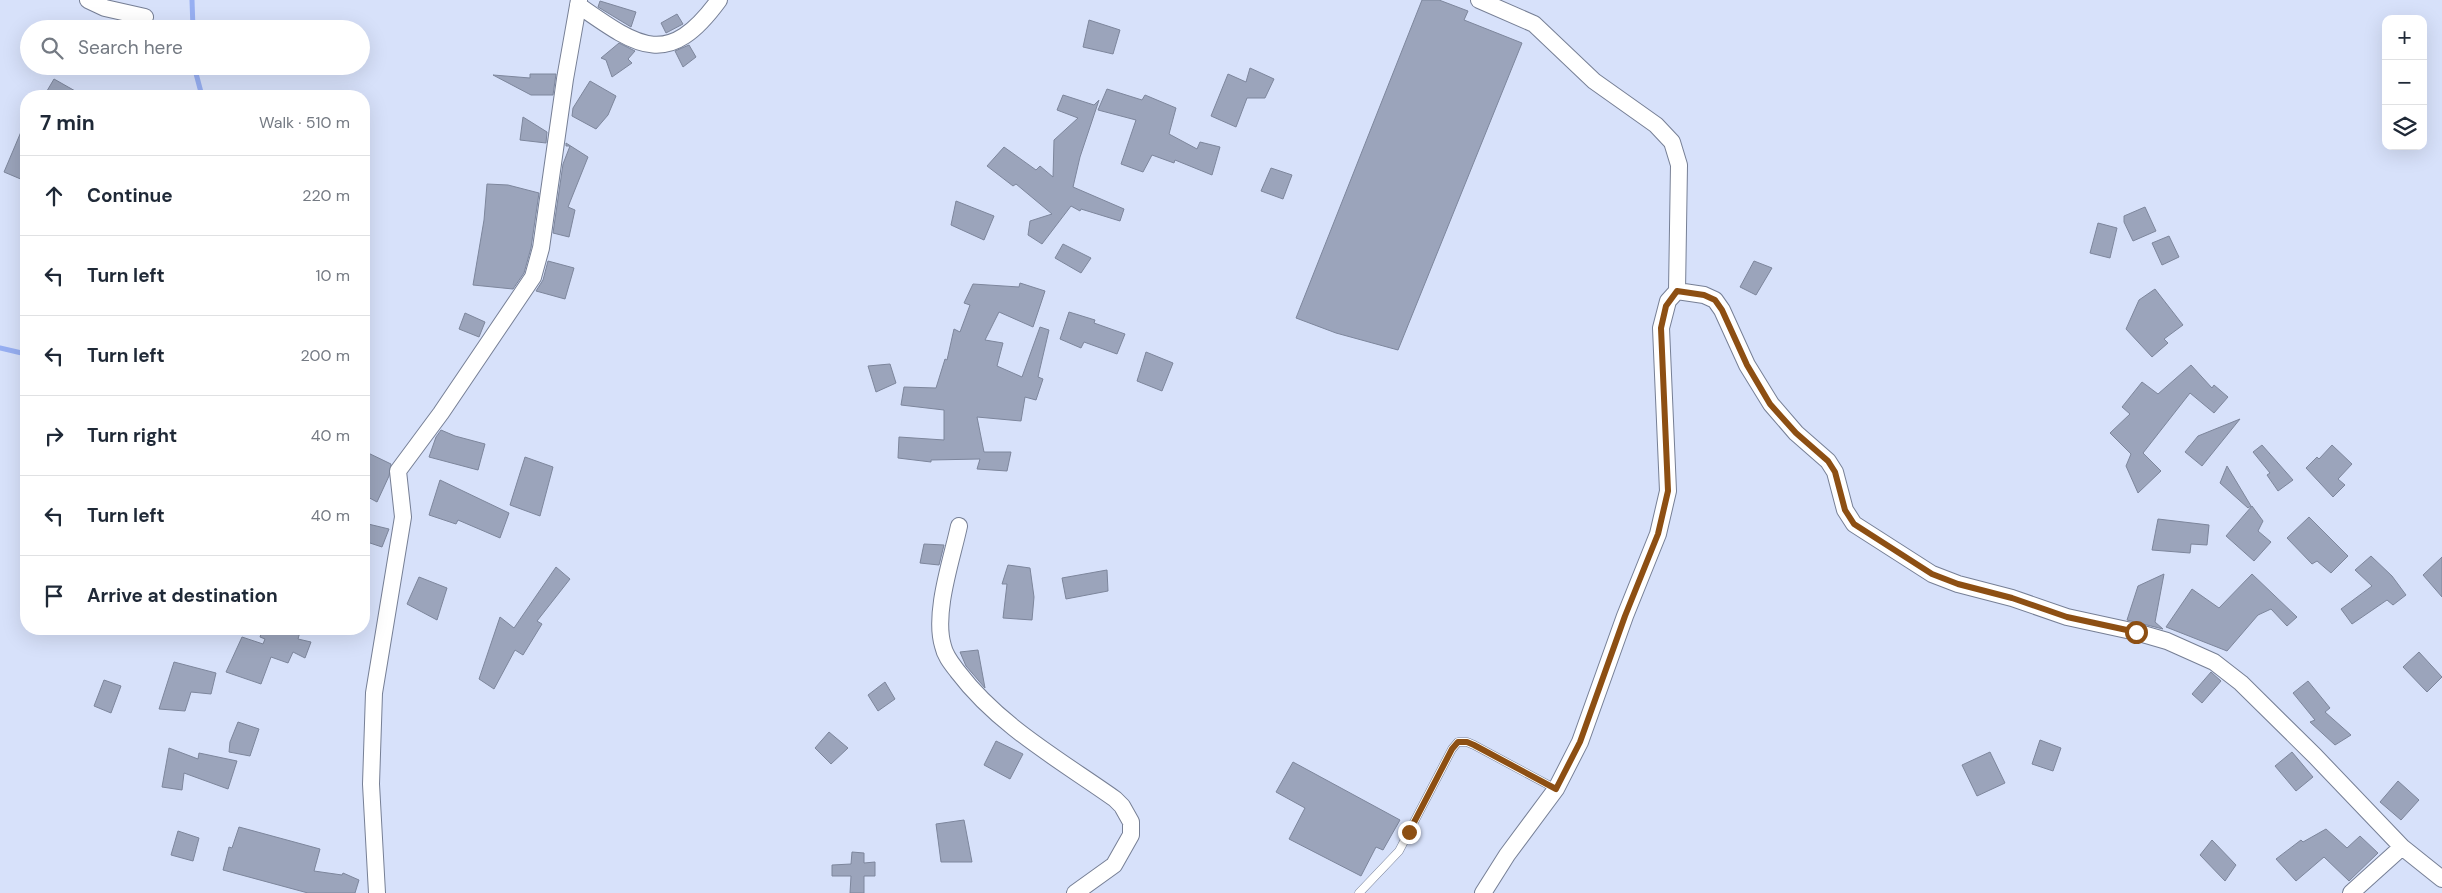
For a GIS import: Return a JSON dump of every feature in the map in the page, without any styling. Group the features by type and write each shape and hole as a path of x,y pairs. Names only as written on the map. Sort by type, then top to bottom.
{"street":[{"path":"88,0 104,8 145,17"},
{"path":"377,893 371,784 374,693 403,517 398,471 441,413 533,277 541,248 565,79 579,3 623,36 655,46 677,41 706,18 719,0"},
{"path":"1479,0 1534,24 1594,81 1656,125 1672,142 1679,165 1677,291 1666,306 1661,328 1668,491 1658,534 1625,616 1580,742 1556,789 1507,855 1483,893"},
{"path":"1677,291 1704,295 1715,300 1722,310 1747,365 1770,404 1796,433 1828,461 1835,472 1845,510 1854,524 1912,562 1949,580 2012,598 2067,617 2136,632 2167,641 2214,662 2241,683 2315,756 2402,848 2442,879"},
{"path":"959,526 942,604 942,646 948,659 972,691 991,708 1032,742 1115,799 1131,822 1131,835 1114,865 1074,893"},
{"path":"2351,893 2402,848"}],"lane":[{"path":"1360,893 1399,851 1452,749 1458,742 1467,742 1474,745 1556,789"}],"building":[{"path":"1422,0 1439,0 1468,11 1464,20 1522,43 1398,350 1336,333 1296,318"},
{"path":"600,1 636,12 631,27 598,7"},
{"path":"677,14 683,24 666,33 661,23"},
{"path":"1089,20 1120,30 1113,54 1083,47"},
{"path":"619,43 635,51 628,59 632,63 612,77 606,60 601,58"},
{"path":"689,45 696,57 683,67 675,51"},
{"path":"1250,68 1274,79 1265,98 1247,98 1236,127 1211,116 1228,74 1246,82"},
{"path":"530,74 556,74 553,95 531,95 493,75 530,78"},
{"path":"54,79 73,90 48,90"},
{"path":"590,81 616,96 608,115 596,129 572,116 573,108"},
{"path":"1107,89 1142,100 1145,95 1176,108 1169,134 1197,149 1200,142 1220,147 1212,175 1175,160 1174,163 1152,155 1143,172 1121,164 1136,120 1098,110"},
{"path":"1063,95 1094,105 1099,100 1080,157 1073,187 1124,209 1120,221 1081,209 1080,211 1071,206 1042,244 1028,235 1030,221 1052,214 1016,184 1013,186 987,166 1004,147 1036,170 1040,166 1053,177 1054,140 1078,118 1057,110"},
{"path":"523,117 547,132 546,143 520,140"},
{"path":"20,134 20,179 4,172"},
{"path":"566,143 588,157 568,207 575,210 569,237 553,233 563,164 570,146 566,146"},
{"path":"1271,168 1292,175 1283,199 1261,191"},
{"path":"487,184 508,185 539,193 531,248 524,273 513,289 473,285 484,220"},
{"path":"956,201 994,216 984,240 951,225"},
{"path":"2145,207 2156,231 2133,241 2124,222 2124,216"},
{"path":"2098,223 2117,228 2110,258 2090,253"},
{"path":"2169,236 2179,257 2162,265 2152,243"},
{"path":"1063,244 1091,258 1081,273 1055,258"},
{"path":"548,261 574,268 565,299 536,291 543,280"},
{"path":"1754,261 1772,268 1756,295 1740,287"},
{"path":"1020,283 1045,291 1033,327 999,312 985,340 1003,343 997,366 1022,377 1040,327 1049,330 1038,377 1043,379 1036,400 1025,397 1021,421 977,417 984,452 1011,452 1007,471 977,469 980,459 931,460 931,462 898,458 899,437 944,440 944,410 901,405 904,387 936,388 945,359 947,360 954,329 960,332 970,305 964,303 973,284 1019,287"},
{"path":"2155,289 2183,325 2164,339 2168,343 2152,357 2126,329 2139,300"},
{"path":"1069,312 1095,320 1094,323 1125,334 1117,354 1084,342 1081,348 1060,339"},
{"path":"465,313 485,322 479,337 459,329"},
{"path":"1146,352 1173,363 1162,391 1137,381"},
{"path":"890,364 896,383 876,392 868,366"},
{"path":"2191,365 2212,388 2214,385 2228,397 2214,413 2190,393 2143,453 2161,471 2138,493 2126,466 2131,454 2110,433 2130,414 2122,407 2142,382 2158,394"},
{"path":"2240,419 2202,466 2185,452 2198,436"},
{"path":"441,430 485,444 478,470 429,457 436,437"},
{"path":"2262,445 2293,480 2278,491 2267,475 2270,473 2253,452"},
{"path":"2332,445 2352,464 2338,479 2345,485 2333,497 2306,468 2317,457 2319,459"},
{"path":"370,454 391,464 389,476 377,502 370,498"},
{"path":"525,457 553,467 540,516 510,505"},
{"path":"2227,466 2251,506 2248,508 2220,483"},
{"path":"440,480 509,513 500,538 458,520 456,524 429,515"},
{"path":"2252,506 2263,521 2258,531 2271,542 2254,561 2226,536"},
{"path":"2309,517 2348,556 2331,573 2317,561 2312,564 2287,538"},
{"path":"2158,519 2209,525 2207,545 2191,544 2190,553 2152,550"},
{"path":"370,524 389,529 382,547 370,543"},
{"path":"924,544 944,545 939,565 920,563"},
{"path":"2371,556 2392,576 2406,595 2393,605 2387,600 2352,624 2341,609 2372,586 2355,570"},
{"path":"2442,557 2442,597 2423,575"},
{"path":"1008,565 1030,568 1034,597 1032,620 1003,618 1007,584 1002,584"},
{"path":"556,567 570,579 537,621 542,624 523,655 515,650 494,689 479,679 500,617 514,628"},
{"path":"1107,570 1108,591 1066,599 1062,578"},
{"path":"2164,574 2155,622 2163,629 2127,620 2138,586"},
{"path":"2252,574 2297,617 2287,626 2271,609 2258,615 2227,651 2166,627 2192,589 2219,608"},
{"path":"419,577 447,588 437,620 407,604"},
{"path":"261,635 299,635 298,639 311,642 305,658 293,652 288,663 271,657 261,684 226,672 242,637 263,644 265,639 260,637"},
{"path":"978,650 985,688 966,666 960,652"},
{"path":"2419,652 2442,677 2427,692 2403,667"},
{"path":"174,662 216,673 211,694 191,692 185,711 159,709"},
{"path":"2211,672 2221,681 2202,703 2192,694"},
{"path":"104,680 121,686 111,713 94,706"},
{"path":"2308,681 2330,708 2325,712 2351,735 2335,745 2310,722 2315,720 2293,693"},
{"path":"885,682 895,699 878,711 868,695"},
{"path":"238,722 259,729 250,756 229,752 230,742"},
{"path":"829,732 848,748 831,764 815,748"},
{"path":"2040,740 2061,748 2053,771 2032,764"},
{"path":"996,741 1023,754 1010,779 984,765"},
{"path":"169,748 198,759 199,753 237,761 228,789 184,773 182,790 162,787"},
{"path":"1990,752 2005,783 1977,796 1962,765"},
{"path":"2292,752 2313,777 2296,791 2275,766"},
{"path":"1293,762 1400,820 1383,850 1376,847 1361,876 1289,839 1305,808 1276,792"},
{"path":"2398,781 2419,800 2401,820 2380,802"},
{"path":"964,820 972,862 941,862 936,824"},
{"path":"239,827 320,849 314,871 342,875 343,873 359,880 355,893 308,893 223,870 229,847 232,848"},
{"path":"2326,829 2347,848 2360,836 2378,853 2349,881 2324,857 2296,881 2276,859 2301,840 2303,842"},
{"path":"178,831 199,838 193,861 171,855"},
{"path":"2212,840 2236,865 2225,881 2200,855"},
{"path":"852,852 864,853 864,863 875,862 875,876 864,876 864,893 850,893 851,876 832,876 832,865 851,864"}],"waterway":[{"path":"192,0 193,20"},
{"path":"196,75 200,90"},
{"path":"0,348 20,353"}],"route":[{"path":"1409,832 1452,749 1458,742 1467,742 1474,745 1556,789 1580,742 1609,668 1625,616 1644,573 1658,534 1668,491 1661,328 1668,301 1677,291 1704,295 1715,300 1722,310 1747,365 1770,404 1796,433 1828,461 1835,472 1848,518 1860,529 1932,574 1958,584 2012,598 2067,617 2101,626 2136,632"}]}
